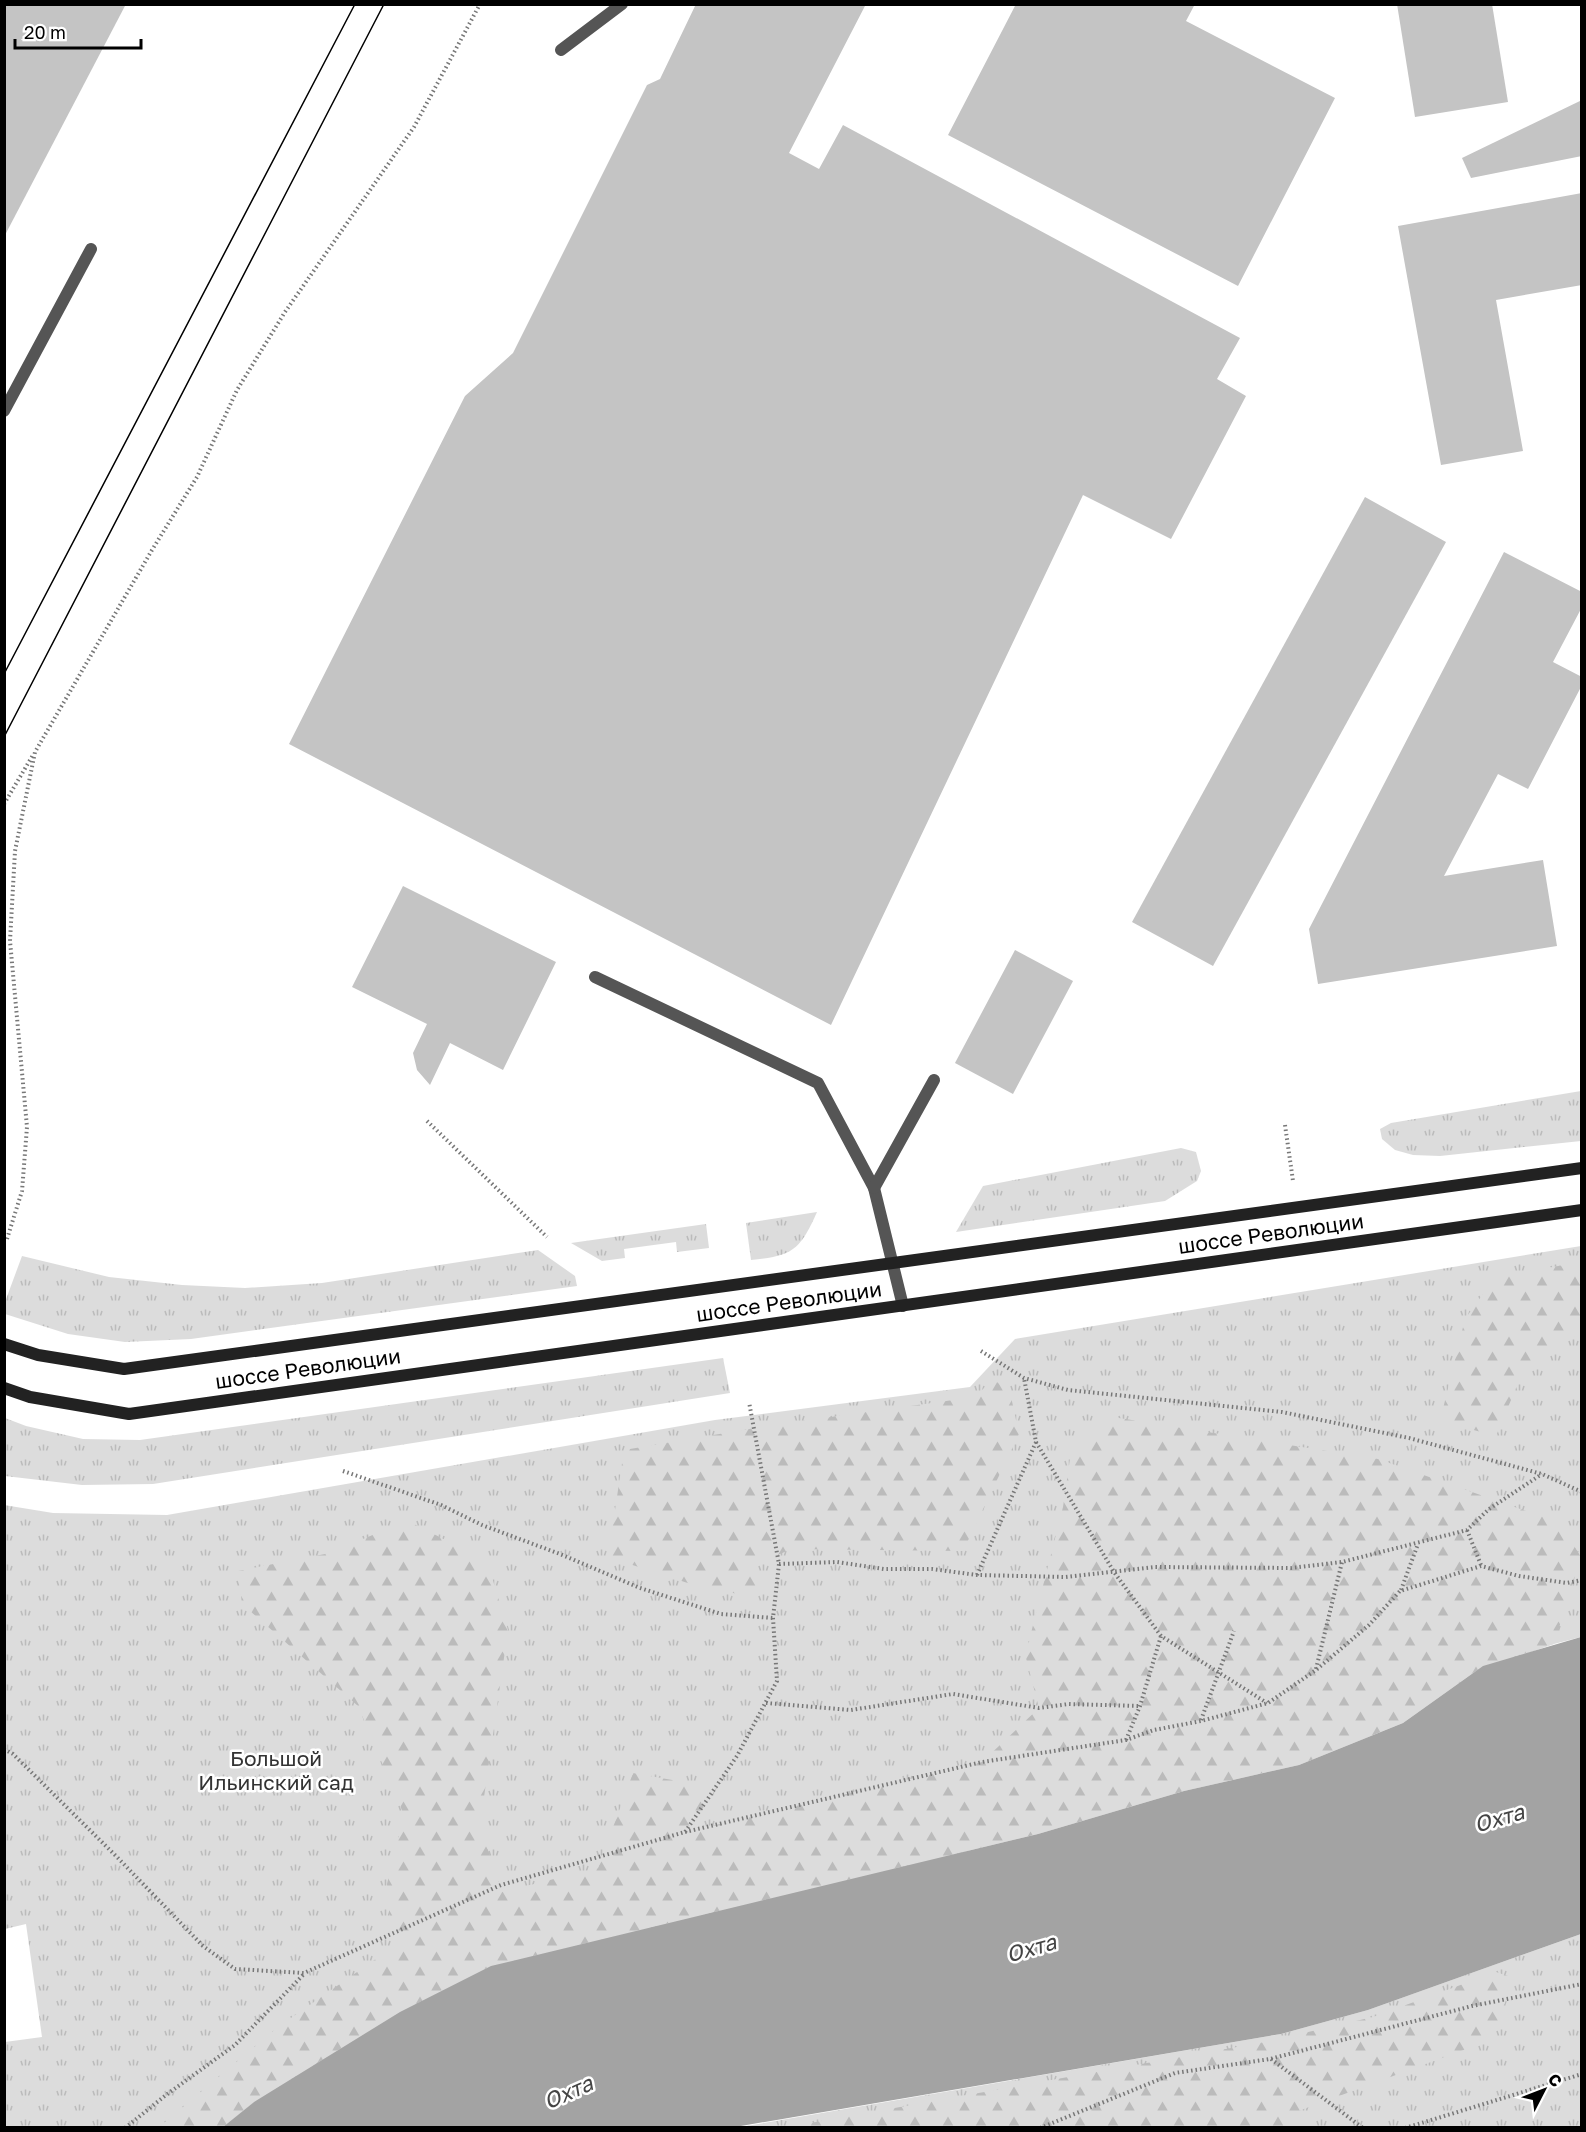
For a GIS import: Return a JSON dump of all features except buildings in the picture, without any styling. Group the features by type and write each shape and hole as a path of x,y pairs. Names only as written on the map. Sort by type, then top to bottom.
{"main road":[{"name":"шоссе Революции","path":"4,1344 38,1355 124,1369 1581,1167"},
{"name":"шоссе Революции","path":"4,1388 30,1397 129,1414 1581,1210"}],"lane":[{"path":"561,50 622,4"},
{"path":"4,411 91,249"},
{"path":"595,976 818,1083 874,1188 903,1306"},
{"path":"874,1188 934,1080"}],"path":[{"path":"4,804 197,477 237,390 285,312 414,127 480,4"},
{"path":"8,1239 22,1191 27,1127 10,940 15,851 35,752"},
{"path":"427,1120 547,1237"},
{"path":"1285,1125 1297,1207"},
{"path":"981,1352 1024,1378 1068,1390 1282,1412 1410,1438 1542,1474 1581,1492"},
{"path":"1024,1378 1036,1442 1114,1572 1161,1636 1268,1703"},
{"path":"685,1832 727,1772 777,1681 774,1618 779,1564 749,1402"},
{"path":"977,1575 1036,1442"},
{"path":"344,1472 441,1505 482,1525 560,1554 640,1588 721,1614 774,1618"},
{"path":"779,1564 837,1562 884,1569 932,1569 977,1575 1066,1577 1155,1567 1291,1568 1342,1562 1467,1530 1490,1509 1542,1474"},
{"path":"1467,1530 1481,1566"},
{"path":"125,2127 235,2045 304,1973 501,1885 685,1832 982,1762 1126,1740 1154,1730 1201,1721 1268,1703 1316,1670 1369,1625 1400,1591 1418,1543"},
{"path":"1316,1670 1342,1562"},
{"path":"1400,1591 1481,1566 1519,1576 1567,1583 1581,1580"},
{"path":"1201,1721 1234,1631"},
{"path":"1126,1740 1140,1706 1161,1636"},
{"path":"766,1703 851,1710 953,1694 1039,1708 1069,1704 1140,1706"},
{"path":"4,1749 13,1754 77,1817 203,1946 235,1969 304,1973"},
{"path":"1040,2127 1175,2073 1270,2059 1472,2006 1581,1984"},
{"path":"1270,2059 1363,2127"},
{"path":"1405,2127 1581,2074"}],"green space":[{"path":"1581,1091 1581,1141 1440,1156 1413,1155 1395,1150 1382,1139 1380,1129 1391,1123"},
{"path":"1181,1148 1196,1152 1201,1171 1197,1181 1165,1201 956,1232 983,1186"},
{"path":"817,1212 800,1243 793,1249 777,1256 751,1260 746,1223"},
{"path":"706,1224 709,1248 677,1252 676,1242 624,1249 625,1258 602,1261 571,1243"},
{"name":"Большой Ильинский сад","path":"1581,1246 1581,1637 1554,1644 254,2102 223,2127 5,2127 5,2042 42,2037 26,1924 5,1929 4,1505 53,1513 167,1515 715,1420 970,1387 1015,1339"},
{"path":"538,1250 575,1276 577,1286 191,1339 125,1342 68,1334 5,1314 5,1302 22,1256 109,1277 182,1285 245,1288 322,1283"},
{"path":"1581,1262 1581,1336 1575,1336 1526,1364 1496,1436 1440,1421 1465,1319 1495,1277"},
{"path":"723,1358 730,1393 153,1484 82,1485 5,1476 5,1418 26,1426 83,1439 140,1440"},
{"path":"993,1379 1010,1392 1019,1434 963,1551 791,1549 756,1565 757,1597 703,1588 608,1557 624,1450 773,1425 975,1397"},
{"path":"1119,1418 1378,1459 1560,1523 1581,1557 1554,1644 1483,1666 1403,1723 1299,1765 1184,1791 1038,1834 491,1966 400,2012 254,2102 223,2127 158,2128 278,2027 393,1947 387,1884 404,1815 358,1706 242,1604 238,1571 325,1554 408,1521 487,1561 508,1630 480,1825 502,1892 598,1868 633,1773 717,1788 686,1832 982,1762 1039,1708 1026,1658 1063,1507 1072,1445"},
{"path":"1581,1934 1581,2127 735,2128 1281,2034 1368,2010"},
{"path":"1496,1972 1508,1976 1509,1989 1499,2023 1469,2048 1301,2110 1291,2127 788,2127 1265,2042 1373,2017"}],"water":[{"name":"Охта","path":"1581,1637 1581,1934 1368,2010 1281,2034 735,2127 223,2127 254,2102 400,2012 491,1966 1038,1834 1184,1791 1299,1765 1403,1723 1483,1666"}],"tram line":[{"path":"4,674 355,4"},
{"path":"4,737 384,4"}]}
